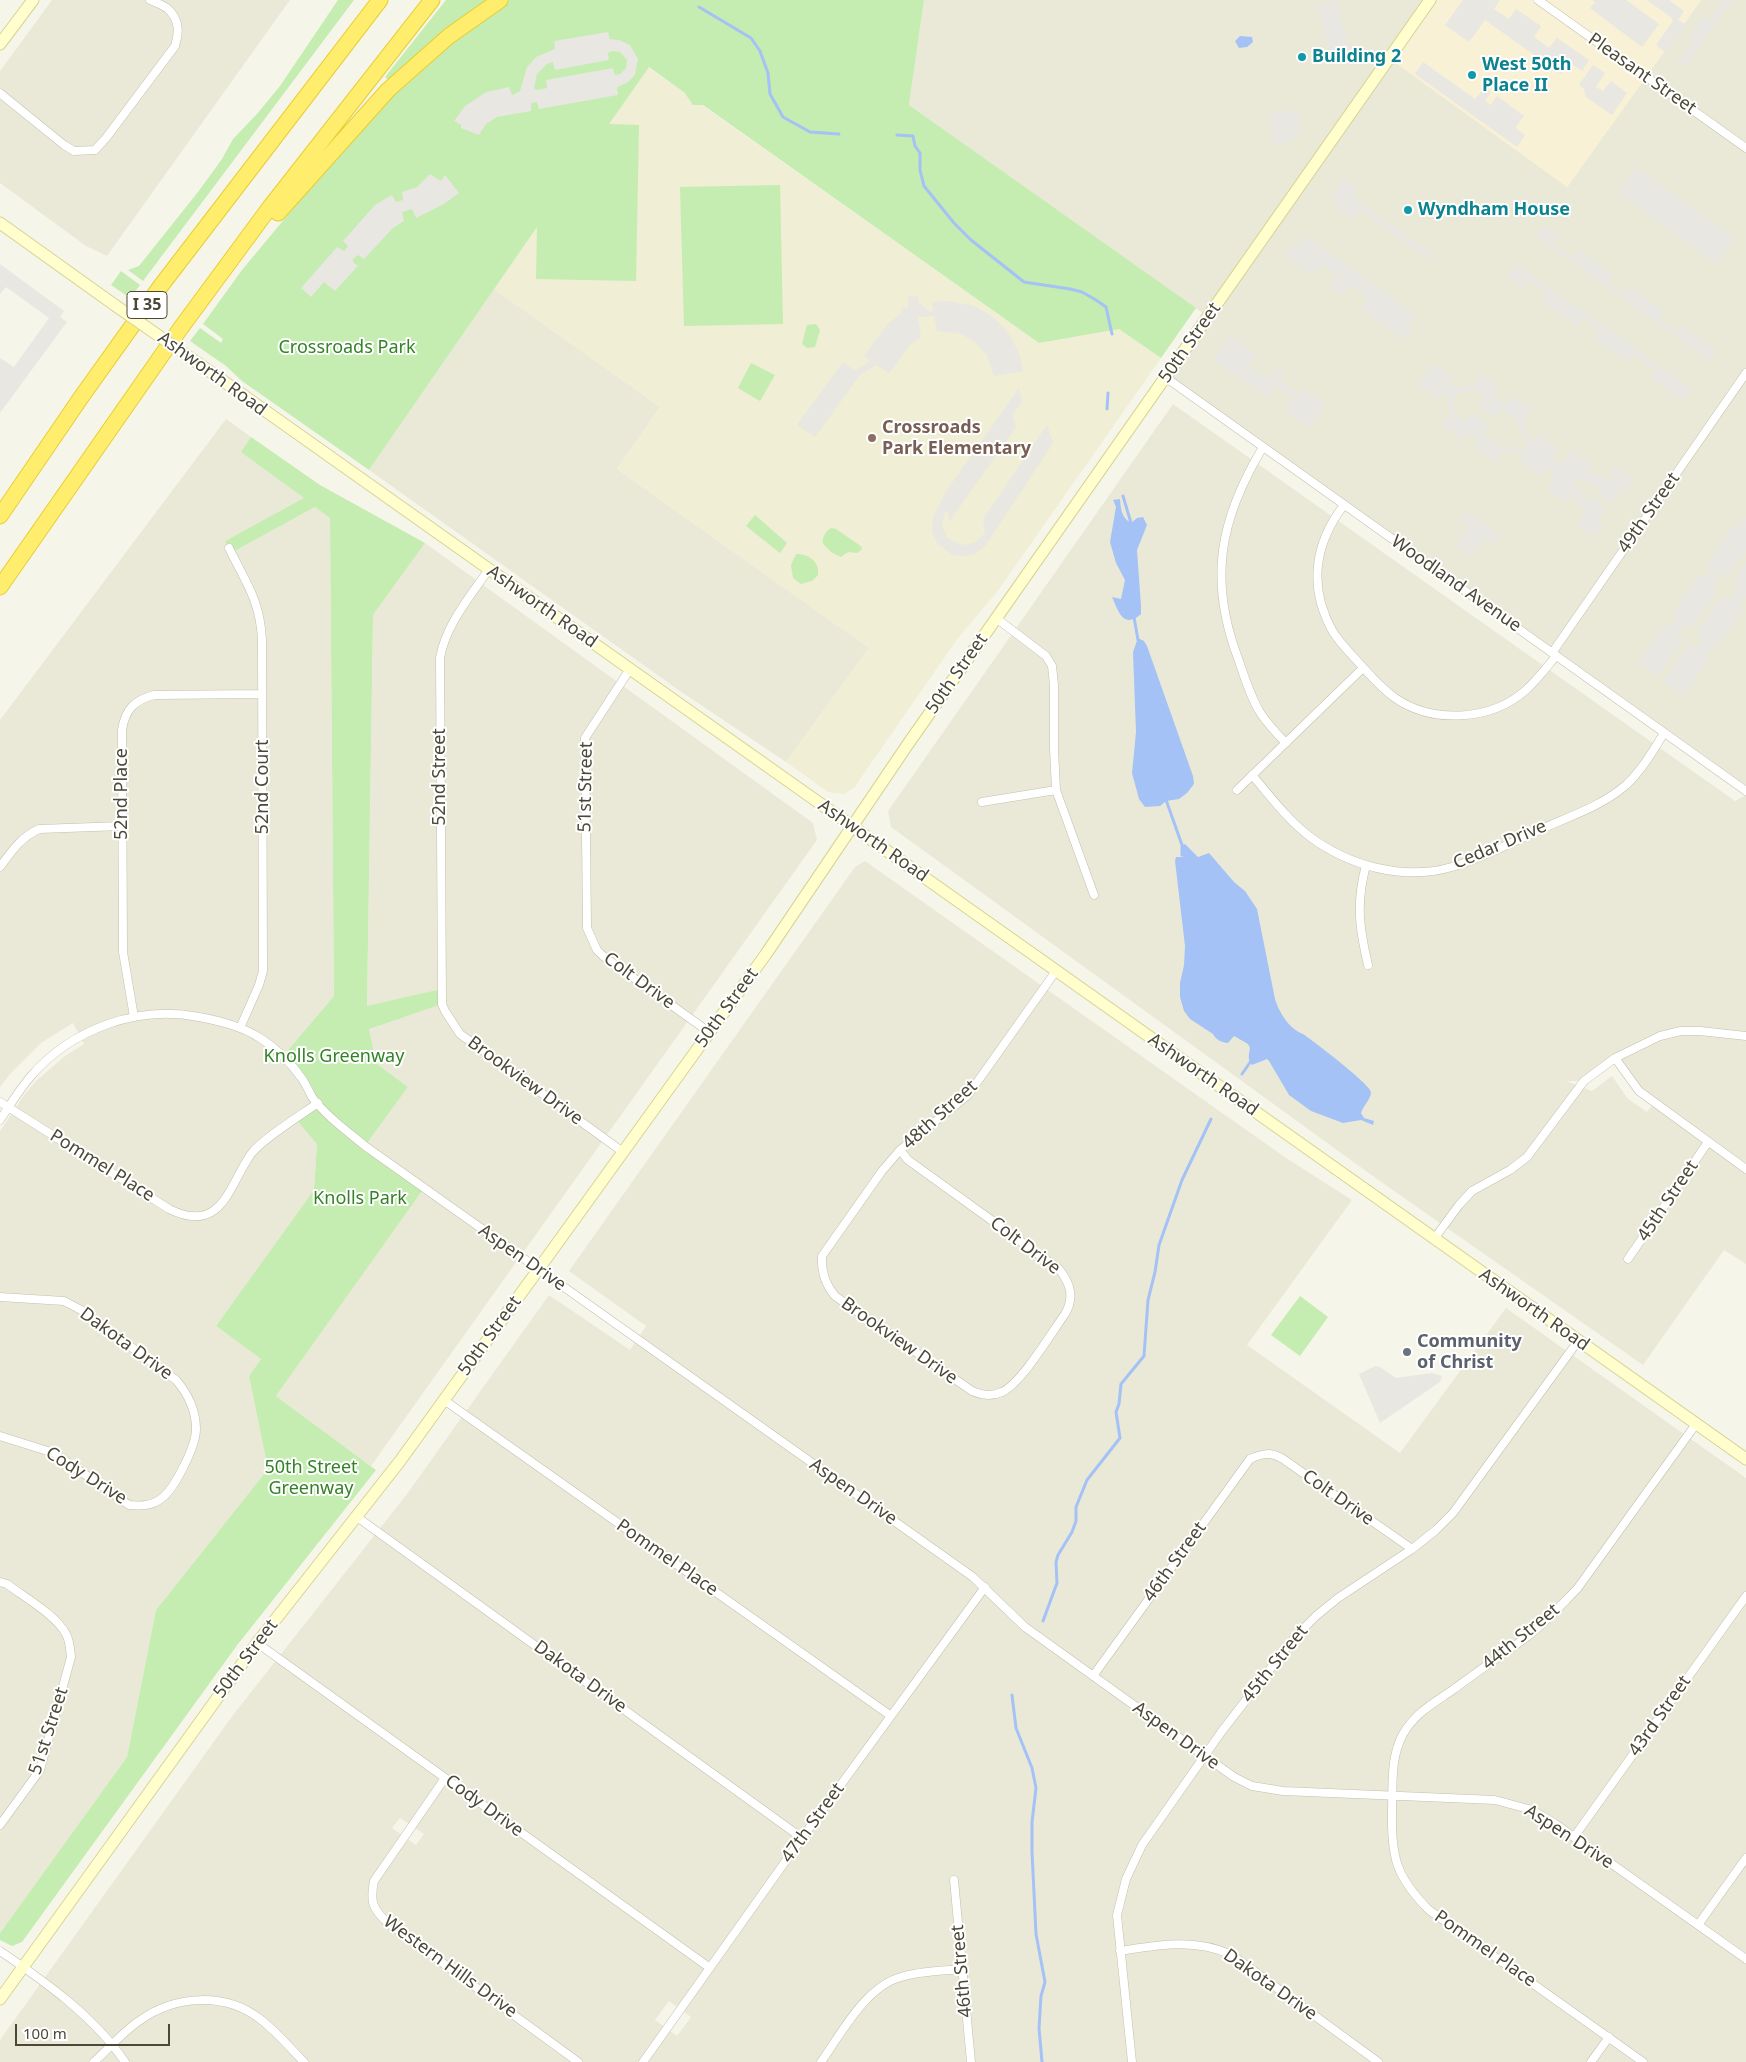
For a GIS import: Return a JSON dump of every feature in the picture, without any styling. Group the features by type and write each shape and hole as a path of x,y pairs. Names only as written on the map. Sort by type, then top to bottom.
{"highway":[{"path":"302,101 367,0"},
{"name":"I 35","path":"0,516 82,396 160,288 380,0"},
{"name":"I 35","path":"0,587 192,312 270,207 432,0"},
{"path":"192,312 334,148 388,90 449,36 500,0"}],"main road":[{"path":"0,44 33,0"},
{"name":"50th Street","path":"0,1999 257,1643 357,1517 444,1400 709,1032 798,907 996,618 1430,0"},
{"name":"Ashworth Road","path":"0,223 1746,1460"}],"street":[{"path":"0,93 64,145 74,151 95,150 175,46 179,31 178,26 168,10 150,0"},
{"name":"Pleasant Street","path":"1538,0 1746,148"},
{"name":"49th Street","path":"1344,505 1334,516 1324,537 1318,559 1318,592 1324,614 1334,634 1377,683 1396,698 1416,709 1438,715 1461,716 1484,712 1512,700 1525,691 1541,675 1746,373"},
{"name":"Woodland Avenue","path":"1166,377 1746,792"},
{"path":"1263,447 1240,488 1226,530 1221,567 1222,597 1231,641 1252,697 1262,715 1286,743"},
{"name":"52nd Court","path":"229,548 256,601 261,620 263,971 259,985 240,1028"},
{"name":"52nd Street","path":"441,998 440,658 443,640 448,628 489,569"},
{"path":"996,618 1046,656 1052,666 1056,790 1094,895"},
{"path":"1237,790 1363,668"},
{"name":"51st Street","path":"586,918 585,738 630,669"},
{"name":"52nd Place","path":"134,1017 123,952 122,730 124,717 132,705 140,699 154,695 262,694"},
{"name":"Cedar Drive","path":"1252,775 1295,823 1309,836 1336,854 1366,866 1384,870 1418,872 1451,867 1483,855 1610,796 1626,785 1642,768 1664,733"},
{"path":"982,802 1056,790"},
{"path":"0,867 17,844 30,833 39,829 122,826"},
{"path":"1366,866 1361,884 1359,917 1360,933 1368,965"},
{"name":"Colt Drive","path":"586,918 590,938 603,956 709,1032"},
{"name":"48th Street","path":"822,1256 882,1171 900,1150 968,1095 1056,971"},
{"name":"Brookview Drive","path":"441,998 445,1012 460,1034 623,1152"},
{"name":"Aspen Drive","path":"0,1120 31,1076 59,1050 96,1028 134,1017 165,1014 184,1014 219,1021 240,1028 260,1038 283,1056 302,1078 318,1103 336,1122 365,1146 985,1587 1025,1627 1234,1777 1252,1786 1283,1791 1495,1800 1520,1805 1554,1823 1746,1959"},
{"path":"1434,1239 1459,1205 1472,1191 1510,1170 1527,1157 1584,1081 1615,1058 1660,1036 1681,1031 1746,1036"},
{"path":"1615,1058 1639,1092 1746,1169"},
{"name":"Pommel Place","path":"0,1102 183,1216 199,1216 209,1213 224,1203 251,1154 260,1144 318,1103"},
{"name":"45th Street","path":"1628,1259 1708,1142"},
{"name":"Colt Drive","path":"900,1150 908,1160 1059,1269 1069,1284 1070,1306 1022,1374 1004,1391"},
{"name":"Brookview Drive","path":"822,1256 821,1267 824,1279 836,1296 972,1391 983,1395 1004,1391"},
{"name":"Dakota Drive","path":"0,1297 64,1300 81,1310 169,1374 185,1391 194,1410 196,1431 192,1452 168,1491"},
{"name":"45th Street","path":"1132,2062 1117,1915 1120,1897 1133,1862 1142,1845 1204,1757 1295,1637 1338,1598 1412,1549 1436,1530 1466,1497 1578,1341"},
{"name":"Pommel Place","path":"444,1400 891,1716"},
{"name":"44th Street","path":"1393,1795 1393,1762 1403,1734 1415,1718 1429,1704 1448,1693 1530,1634 1554,1613 1588,1573 1696,1424"},
{"name":"Cody Drive","path":"0,1436 54,1453 129,1504 140,1506 152,1504 162,1498 168,1491"},
{"name":"Colt Drive","path":"1262,1453 1274,1454 1412,1549"},
{"name":"46th Street","path":"1093,1676 1250,1459 1262,1453"},
{"name":"Dakota Drive","path":"357,1517 802,1838"},
{"name":"51st Street","path":"0,1582 7,1584 57,1621 66,1633 71,1657 40,1770 0,1826"},
{"name":"47th Street","path":"643,2062 802,1838 985,1587"},
{"name":"43rd Street","path":"1574,1837 1746,1596"},
{"name":"Cody Drive","path":"257,1643 710,1968"},
{"name":"Western Hills Drive","path":"446,1778 374,1881 371,1894 373,1904 378,1914 388,1923 578,2062"},
{"name":"Pommel Place","path":"1393,1795 1392,1841 1395,1857 1402,1877 1414,1895 1429,1910 1643,2062"},
{"path":"1698,1925 1746,1858"},
{"name":"46th Street","path":"954,1880 971,2062"},
{"name":"Dakota Drive","path":"1120,1950 1172,1944 1202,1945 1216,1948 1232,1955 1378,2062"},
{"path":"0,1951 23,1967 104,2034 125,2062"},
{"path":"821,2062 864,2003 874,1991 887,1982 901,1976 962,1969"},
{"path":"94,2062 138,2022 159,2009 183,2002 209,1999 236,2006 261,2019 304,2062"},
{"path":"1591,2062 1609,2038"}],"shaded area":[{"path":"52,0 290,0 107,256 86,246 0,183 0,71"},
{"path":"924,0 1430,0 1567,187 1701,0 1746,0 1746,791 1165,377 1208,317 909,105"},
{"path":"1431,0 1701,0 1567,187 1390,59"},
{"path":"1463,0 1500,0 1494,9 1509,19 1516,9 1541,26 1534,37 1549,48 1557,38 1589,60 1582,71 1569,62 1561,74 1485,20 1469,42 1445,25"},
{"path":"1592,0 1626,0 1659,24 1642,47 1590,8 1595,2"},
{"path":"1647,0 1669,0 1684,11 1678,20 1686,25 1666,53 1656,45 1673,21 1672,18"},
{"path":"1723,0 1733,0 1685,67 1678,63 1694,41 1689,37 1703,17 1709,21"},
{"path":"1336,1 1350,50 1331,55 1317,6"},
{"path":"608,32 610,39 619,40 630,45 638,59 635,75 627,83 617,87 618,95 539,109 537,102 531,103 531,111 497,117 486,124 479,135 461,128 461,125 454,121 465,106 486,92 509,87 512,95 520,91 527,67 536,57 555,49 554,41","holes":["612,51 620,52 627,60 626,68 620,74 615,75 613,68 546,80 547,88 536,90 534,88 537,74 547,64 553,62 555,70 609,60 608,53"]},
{"path":"1423,62 1475,99 1485,87 1491,92 1485,101 1491,105 1497,96 1524,116 1515,128 1525,135 1517,147 1415,74"},
{"path":"1593,65 1605,73 1596,87 1603,91 1611,81 1627,93 1612,115 1586,97 1584,89 1579,85"},
{"name":"Crossroads Park Elementary","path":"648,67 1039,343 1119,329 1161,358 997,592 958,638 855,787 844,794 828,792 786,762 869,648 617,469 660,407 494,289"},
{"path":"1284,110 1285,112 1298,110 1302,132 1294,134 1293,141 1275,144 1269,115"},
{"path":"1637,168 1735,239 1717,264 1619,193"},
{"path":"430,174 441,181 445,175 459,193 444,204 416,218 412,209 402,212 404,221 393,228 364,259 358,255 353,259 353,262 358,266 335,291 324,282 311,297 301,288 337,247 344,251 348,246 343,241 375,205 392,195 396,202 403,200 402,192 417,187"},
{"path":"1343,177 1357,188 1354,192 1355,199 1433,255 1430,260 1361,211 1354,220 1343,213 1336,205 1333,195"},
{"path":"1543,225 1558,236 1553,243 1572,257 1578,250 1613,275 1608,283 1624,294 1630,287 1664,312 1659,319 1677,332 1682,325 1717,351 1710,361 1535,235"},
{"path":"1305,235 1416,315 1408,327 1412,329 1404,340 1360,309 1368,298 1350,285 1342,296 1330,287 1337,276 1321,265 1313,276 1285,255 1293,244 1297,247"},
{"path":"0,264 64,311 60,317 67,322 0,413 0,358 14,367 49,318 6,287 0,294"},
{"path":"1516,264 1692,389 1683,401 1650,378 1656,370 1633,354 1627,362 1594,338 1600,330 1584,318 1577,326 1543,302 1549,294 1529,280 1523,288 1507,276"},
{"path":"494,289 660,407 617,469 869,648 786,762 680,691 369,470"},
{"path":"918,296 919,303 930,312 933,311 932,302 949,301 974,306 991,316 1010,336 1019,353 1023,371 994,376 987,355 975,342 961,334 937,331 934,316 918,317 921,337 911,344 889,373 876,365 859,376 815,437 797,425 843,362 855,371 870,361 864,356 886,326 901,313 903,306 908,309 908,297"},
{"path":"1231,336 1257,355 1249,367 1267,379 1275,368 1285,375 1281,382 1299,395 1304,388 1326,405 1309,429 1285,411 1294,398 1275,385 1267,397 1214,360"},
{"path":"1433,363 1452,377 1448,384 1461,387 1475,385 1480,373 1499,387 1493,395 1506,404 1512,396 1532,410 1523,421 1531,441 1539,434 1558,448 1552,458 1563,462 1571,450 1591,464 1587,471 1610,480 1615,466 1634,480 1626,492 1620,490 1614,501 1599,496 1601,488 1577,478 1573,479 1573,482 1590,503 1596,499 1606,512 1597,520 1603,526 1595,537 1576,524 1586,513 1571,496 1566,503 1547,488 1555,477 1546,466 1539,475 1519,461 1524,453 1502,451 1494,462 1475,448 1480,441 1469,433 1463,440 1442,425 1450,413 1447,397 1442,393 1437,399 1418,384","holes":["1473,390 1485,395 1478,406 1494,418 1502,408 1515,419 1529,448 1502,446 1483,435 1489,426 1472,413 1466,422 1457,416 1453,406 1455,396"]},
{"path":"1019,388 1022,402 1012,415 1016,427 949,522 948,512 945,512 942,525 947,538 961,545 974,543 979,539 985,533 983,519 1047,425 1053,443 985,546 973,555 953,555 937,543 932,531 933,517 945,493"},
{"path":"1173,404 1735,801 1746,795 1746,1264 1724,1250 1643,1365 1377,1179 891,827 888,811","holes":["1615,1058 1654,1103 1647,1112 1628,1099 1612,1076 1592,1091 1566,1081 1584,1081"]},
{"path":"226,419 251,437 242,452 305,498 225,541 231,553 315,507 330,517 334,996 283,1056 313,1098 317,1144 314,1191 216,1326 261,1359 249,1376 268,1469 156,1610 127,1757 0,1933 0,1131 24,1095 36,1081 65,1056 84,1044 73,1023 41,1043 0,1087 0,720"},
{"path":"1466,511 1501,536 1494,545 1484,538 1471,556 1456,545 1469,527 1460,520"},
{"path":"1746,517 1746,551 1728,576 1722,572 1712,587 1717,591 1691,628 1686,624 1677,636 1683,640 1657,677 1637,663 1664,626 1668,628 1676,617 1672,614 1699,575 1703,578 1712,566 1707,563 1734,525 1739,528"},
{"path":"425,543 813,823 817,840 371,1466 276,1396 423,1188 365,1146 408,1087 376,1063 369,1029 441,989 367,1007 373,615"},
{"path":"1746,563 1746,597 1740,605 1744,609 1717,646 1714,645 1706,656 1709,659 1683,696 1663,681 1689,644 1695,649 1704,637 1697,632 1723,595 1730,600 1741,585 1734,580"},
{"path":"865,861 1286,1158 1352,1200 1247,1345 1400,1453 1506,1308 1746,1478 1746,2062 0,2062 0,2040 233,1715 407,1494 549,1295 630,1350 646,1326 569,1271 855,867","holes":["400,1818 424,1834 416,1845 392,1828","669,2001 691,2017 677,2036 655,2020"]},
{"path":"1375,1366 1380,1367 1396,1378 1432,1373 1442,1376 1440,1382 1380,1423 1359,1374"}],"green space":[{"path":"338,0 354,0 143,281 128,270 139,266 198,192 222,159 233,139 280,86"},
{"path":"446,0 486,0 428,44 389,80 385,77"},
{"name":"Crossroads Park","path":"509,0 924,0 909,105 1196,308 1161,358 1119,329 1039,343 703,105 693,105 685,93 649,67 609,124 639,125 636,281 536,279 537,227 369,470 242,381 226,366 190,341 200,328 221,343 223,339 203,324 242,270 296,205 294,202 343,144 425,62"},
{"path":"780,185 783,324 684,326 680,187"},
{"path":"121,271 140,285 130,298 111,285"},
{"path":"816,324 820,330 815,347 807,348 802,344 807,325"},
{"path":"751,363 775,375 760,401 738,388"},
{"path":"251,437 320,485 425,543 373,615 367,1006 441,989 442,1004 369,1029 376,1063 408,1087 365,1146 424,1188 276,1396 376,1470 238,1644 22,1942 12,1946 0,1940 0,1933 127,1757 156,1610 268,1469 249,1376 261,1359 216,1326 314,1190 317,1144 296,1119 318,1103 283,1056 334,996 330,518 315,507 231,553 225,541 304,498 241,452"},
{"path":"755,515 787,543 780,553 746,526"},
{"path":"831,528 836,529 862,547 861,550 857,553 848,552 841,557 831,552 823,544 823,539 824,535"},
{"path":"796,554 805,555 815,562 818,575 812,581 801,584 793,578 791,565"},
{"path":"1300,1296 1328,1317 1300,1356 1271,1335"}],"water":[{"path":"1240,36 1252,37 1253,42 1247,47 1239,48 1235,41"},
{"path":"1120,499 1122,513 1128,521 1131,523 1137,518 1143,517 1147,525 1137,550 1141,614 1130,620 1122,616 1112,597 1121,599 1125,580 1116,563 1110,542 1116,507 1113,500"},
{"path":"1138,638 1144,641 1147,646 1193,776 1194,784 1187,793 1179,799 1166,801 1160,806 1145,807 1139,799 1132,773 1136,732 1133,652"},
{"path":"1185,844 1198,857 1209,853 1234,882 1245,891 1257,909 1275,999 1279,1009 1293,1028 1328,1053 1368,1087 1371,1095 1361,1113 1364,1118 1374,1121 1373,1125 1361,1120 1343,1123 1311,1111 1289,1095 1267,1059 1252,1065 1250,1063 1250,1048 1248,1044 1234,1036 1228,1043 1215,1038 1213,1034 1190,1019 1184,1011 1180,997 1180,983 1184,965 1185,946 1175,861 1176,857 1183,857 1182,845"}],"waterway":[{"path":"699,7 751,38 760,51 768,73 770,94 783,117 810,132 839,134"},
{"path":"897,135 913,136 915,146 920,153 920,170 924,186 954,223 971,240 1024,282 1070,289 1082,292 1096,300 1106,307 1112,334"},
{"path":"1107,409 1108,393"},
{"path":"1123,496 1131,523 1130,527"},
{"path":"1134,617 1138,640"},
{"path":"1165,797 1182,845 1182,855"},
{"path":"1242,1074 1251,1061"},
{"path":"1043,1621 1057,1583 1056,1562 1058,1555 1072,1532 1076,1521 1076,1507 1087,1480 1120,1438 1116,1412 1119,1404 1121,1384 1144,1356 1148,1300 1159,1245 1182,1180 1211,1119"},
{"path":"1012,1695 1016,1728 1032,1768 1036,1788 1032,1822 1032,1852 1036,1934 1045,1982 1041,1996 1039,2028 1042,2062"}],"place":[{"name":"Building 2","path":"1302,57"},
{"name":"West 50th Place II","path":"1472,75"},
{"name":"Wyndham House","path":"1408,210"},
{"name":"Crossroads Park Elementary","path":"872,438"},
{"name":"Community of Christ","path":"1407,1352"}],"park label":[{"name":"Knolls Greenway","path":"334,1057"},
{"name":"Knolls Park","path":"360,1199"},
{"name":"50th Street Greenway","path":"311,1478"}]}
